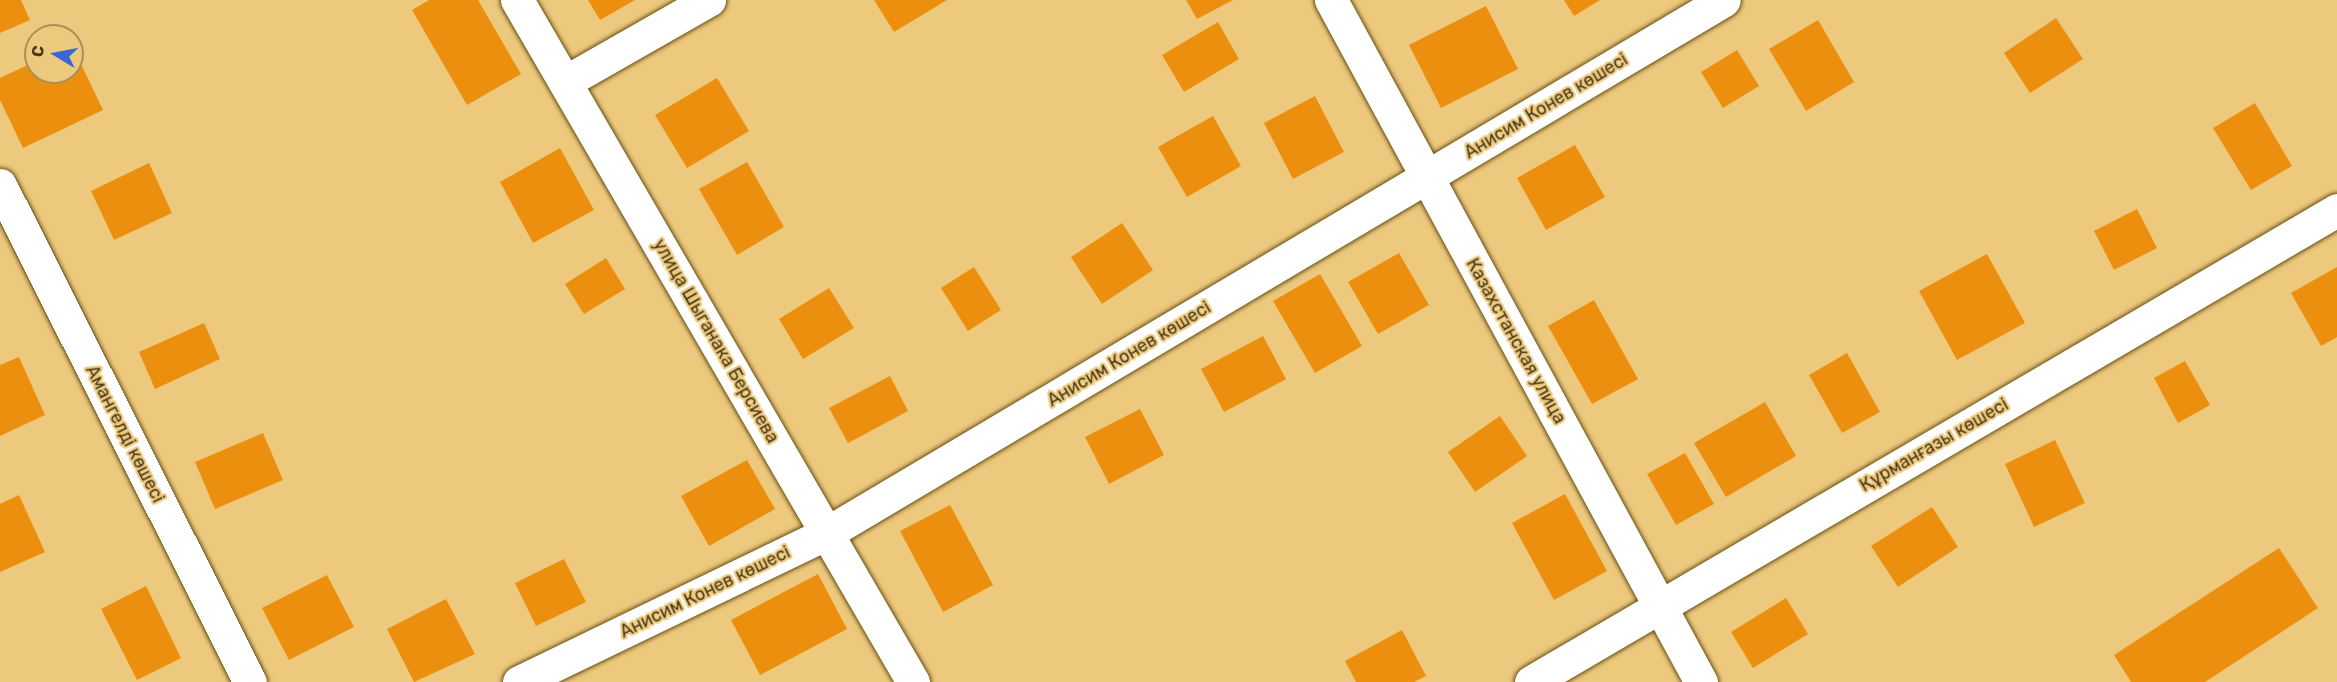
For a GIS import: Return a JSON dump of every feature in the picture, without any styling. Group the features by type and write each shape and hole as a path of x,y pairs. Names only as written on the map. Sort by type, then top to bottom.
{"street":[{"name":"улица Шыганака Берсиева","path":"518,0 913,682"},
{"path":"565,82 709,0"},
{"name":"Казахстанская улица","path":"1331,0 1701,682"},
{"name":"Анисим Конев көшесі","path":"519,682 827,533 1724,0"},
{"name":"Амангелді көшесі","path":"0,186 250,682"},
{"name":"Құрманғазы көшесі","path":"1531,682 1660,604 2337,210"}],"building":[{"path":"0,0 21,0 30,20 0,33"},
{"path":"429,0 478,0 521,74 467,105 412,10"},
{"path":"588,0 635,0 600,20"},
{"path":"874,0 947,0 894,32"},
{"path":"1186,0 1233,0 1197,19"},
{"path":"1564,0 1600,0 1574,16"},
{"path":"1486,6 1518,69 1441,108 1409,45"},
{"path":"2056,18 2083,59 2030,93 2004,53"},
{"path":"1818,20 1854,82 1806,111 1769,49"},
{"path":"1218,22 1239,59 1184,92 1162,55"},
{"path":"1737,50 1759,86 1723,108 1701,72"},
{"path":"24,67 24,84 84,84 84,70 103,110 23,148 0,100 0,78"},
{"path":"717,78 749,131 687,168 655,115"},
{"path":"1315,96 1344,152 1293,179 1264,123"},
{"path":"2255,103 2292,166 2251,190 2213,128"},
{"path":"1213,116 1241,166 1187,197 1158,147"},
{"path":"1575,145 1605,197 1546,230 1517,178"},
{"path":"560,148 594,210 533,243 500,182"},
{"path":"747,162 784,227 737,255 699,189"},
{"path":"149,163 172,213 114,240 91,191"},
{"path":"2137,209 2157,248 2114,270 2094,231"},
{"path":"1122,223 1153,270 1102,304 1071,257"},
{"path":"1399,253 1429,305 1378,334 1348,282"},
{"path":"1987,254 2025,323 1957,360 1919,291"},
{"path":"606,258 625,289 584,314 565,284"},
{"path":"974,267 1001,310 968,331 941,288"},
{"path":"2337,267 2337,337 2321,346 2291,293"},
{"path":"1320,274 1362,346 1315,373 1273,301"},
{"path":"829,288 854,328 803,359 779,319"},
{"path":"1594,300 1638,379 1592,404 1548,326"},
{"path":"204,323 220,359 155,389 139,352"},
{"path":"1263,336 1286,379 1224,412 1201,369"},
{"path":"1847,353 1880,412 1842,433 1809,375"},
{"path":"19,357 45,415 0,436 0,365"},
{"path":"2185,361 2210,405 2178,423 2154,378"},
{"path":"890,376 908,411 848,443 829,408"},
{"path":"1765,402 1796,456 1726,497 1694,443"},
{"path":"1140,409 1164,455 1109,484 1085,437"},
{"path":"1500,416 1527,456 1475,492 1448,452"},
{"path":"263,433 283,480 215,509 195,462"},
{"path":"2055,440 2085,503 2034,527 2005,464"},
{"path":"1685,453 1714,504 1676,525 1647,474"},
{"path":"747,460 775,509 709,546 681,496"},
{"path":"1565,494 1607,571 1554,600 1512,523"},
{"path":"19,495 45,552 0,572 0,504"},
{"path":"950,505 993,585 943,612 900,531"},
{"path":"1932,507 1958,547 1898,587 1871,546"},
{"path":"2279,548 2318,608 2205,682 2131,682 2114,655"},
{"path":"564,559 586,602 536,626 515,583"},
{"path":"818,574 847,629 760,675 731,620"},
{"path":"327,575 354,627 289,660 262,608"},
{"path":"146,586 181,658 137,680 101,609"},
{"path":"1786,598 1808,634 1753,668 1731,632"},
{"path":"446,599 475,654 414,682 387,629"},
{"path":"1402,630 1426,676 1414,682 1356,682 1345,661"}]}
